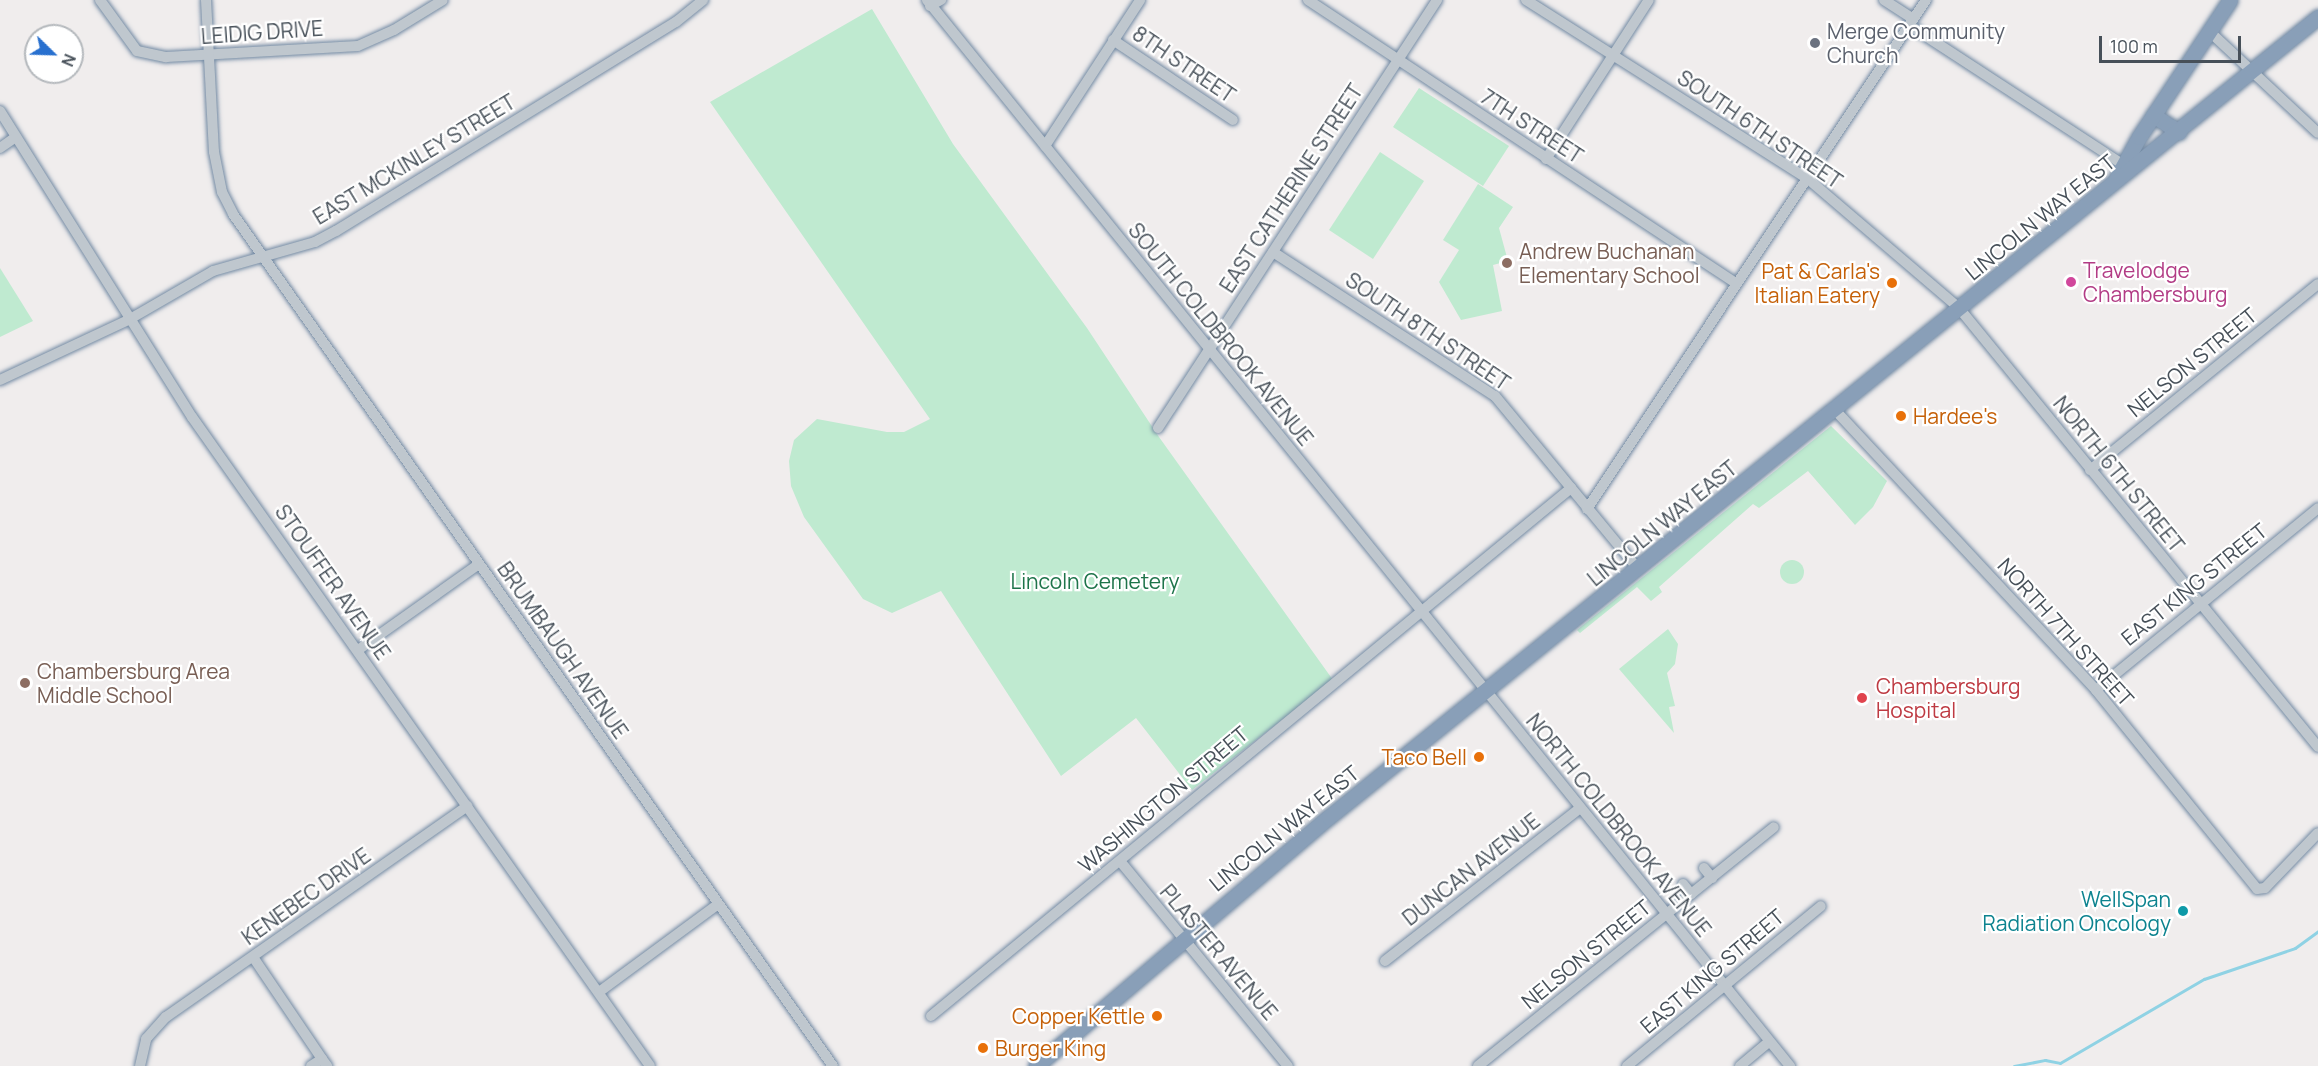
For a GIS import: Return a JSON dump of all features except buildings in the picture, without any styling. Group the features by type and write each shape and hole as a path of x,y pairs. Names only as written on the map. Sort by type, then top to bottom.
{"highway":[{"path":"2112,186 2153,116 2230,0"},
{"name":"LINCOLN WAY EAST","path":"1036,1066 1182,940 2318,17"},
{"path":"2153,116 2179,132"}],"street":[{"name":"LEIDIG DRIVE","path":"100,0 137,51 166,57 358,45 394,30 443,0"},
{"name":"BRUMBAUGH AVENUE","path":"206,0 217,174 233,214 717,905 833,1066"},
{"name":"EAST MCKINLEY STREET","path":"0,380 130,319 213,271 298,247 336,231 676,22 703,0"},
{"path":"928,3 941,0"},
{"path":"1045,146 1140,0"},
{"name":"7TH STREET","path":"1308,0 1737,284"},
{"name":"EAST CATHERINE STREET","path":"1158,428 1437,0"},
{"name":"SOUTH 6TH STREET","path":"1526,0 1808,179 1959,308"},
{"path":"1546,159 1649,0"},
{"path":"1884,0 1911,22 2124,165"},
{"path":"1587,509 1926,0"},
{"name":"SOUTH COLDBROOK AVENUE","path":"928,3 1486,692"},
{"path":"2209,32 2318,133"},
{"name":"8TH STREET","path":"1113,40 1233,120"},
{"name":"STOUFFER AVENUE","path":"0,111 192,417 650,1066"},
{"path":"0,148 16,137"},
{"name":"SOUTH 8TH STREET","path":"1273,252 1495,396 1638,569"},
{"name":"NELSON STREET","path":"2090,470 2318,284"},
{"name":"NORTH 6TH STREET","path":"1959,308 2318,747"},
{"name":"NORTH 7TH STREET","path":"1835,410 2096,690 2258,890 2265,888 2318,833"},
{"name":"WASHINGTON STREET","path":"932,1016 1571,488"},
{"name":"EAST KING STREET","path":"2096,690 2318,508"},
{"path":"358,650 479,564"},
{"name":"NORTH COLDBROOK AVENUE","path":"1486,692 1790,1066"},
{"name":"KENEBEC DRIVE","path":"141,1066 146,1039 166,1017 467,806"},
{"name":"DUNCAN AVENUE","path":"1385,961 1580,808"},
{"name":"NELSON STREET","path":"1478,1066 1774,827"},
{"path":"1733,845 1741,854"},
{"name":"PLASTER AVENUE","path":"1120,861 1182,940 1288,1066"},
{"path":"1704,868 1712,878"},
{"path":"1683,884 1691,894"},
{"path":"599,992 717,905"},
{"name":"EAST KING STREET","path":"1627,1066 1821,906"},
{"path":"253,957 324,1062 311,1066"},
{"path":"1740,1066 1769,1042"}],"green space":[{"name":"Lincoln Cemetery","path":"872,9 953,144 1087,328 1159,437 1333,680 1192,790 1136,718 1061,776 941,591 892,613 863,599 804,517 791,486 789,461 794,440 817,419 887,432 904,432 930,419 710,102"},
{"path":"1419,88 1509,146 1483,186 1393,127"},
{"path":"1380,152 1424,181 1373,259 1329,230"},
{"path":"1478,184 1513,207 1499,228 1508,261 1493,265 1502,311 1461,320 1439,282 1459,250 1443,240"},
{"path":"0,268 33,321 0,337"},
{"path":"1831,426 1887,481 1873,507 1855,525 1808,471 1759,508 1753,504 1659,587 1662,592 1651,601 1637,587 1580,633 1577,630"},
{"path":"1792,560 1797,561 1803,567 1803,577 1797,583 1792,584 1787,583 1781,577 1780,572 1781,567 1787,561"},
{"path":"1668,629 1678,644 1675,664 1667,673 1675,706 1669,707 1674,733 1619,669"}],"waterway":[{"path":"2014,1066 2045,1060 2060,1063 2204,979 2295,948 2318,931"}],"place":[{"name":"Merge Community Church","path":"1815,43"},
{"name":"Andrew Buchanan Elementary School","path":"1507,263"},
{"name":"Travelodge Chambersburg","path":"2071,282"},
{"name":"Pat & Carla's Italian Eatery","path":"1892,283"},
{"name":"Hardee's","path":"1901,416"},
{"name":"Chambersburg Area Middle School","path":"25,683"},
{"name":"Chambersburg Hospital","path":"1862,698"},
{"name":"Taco Bell","path":"1479,757"},
{"name":"WellSpan Radiation Oncology","path":"2183,911"},
{"name":"Copper Kettle","path":"1157,1016"},
{"name":"Burger King","path":"983,1048"}]}
